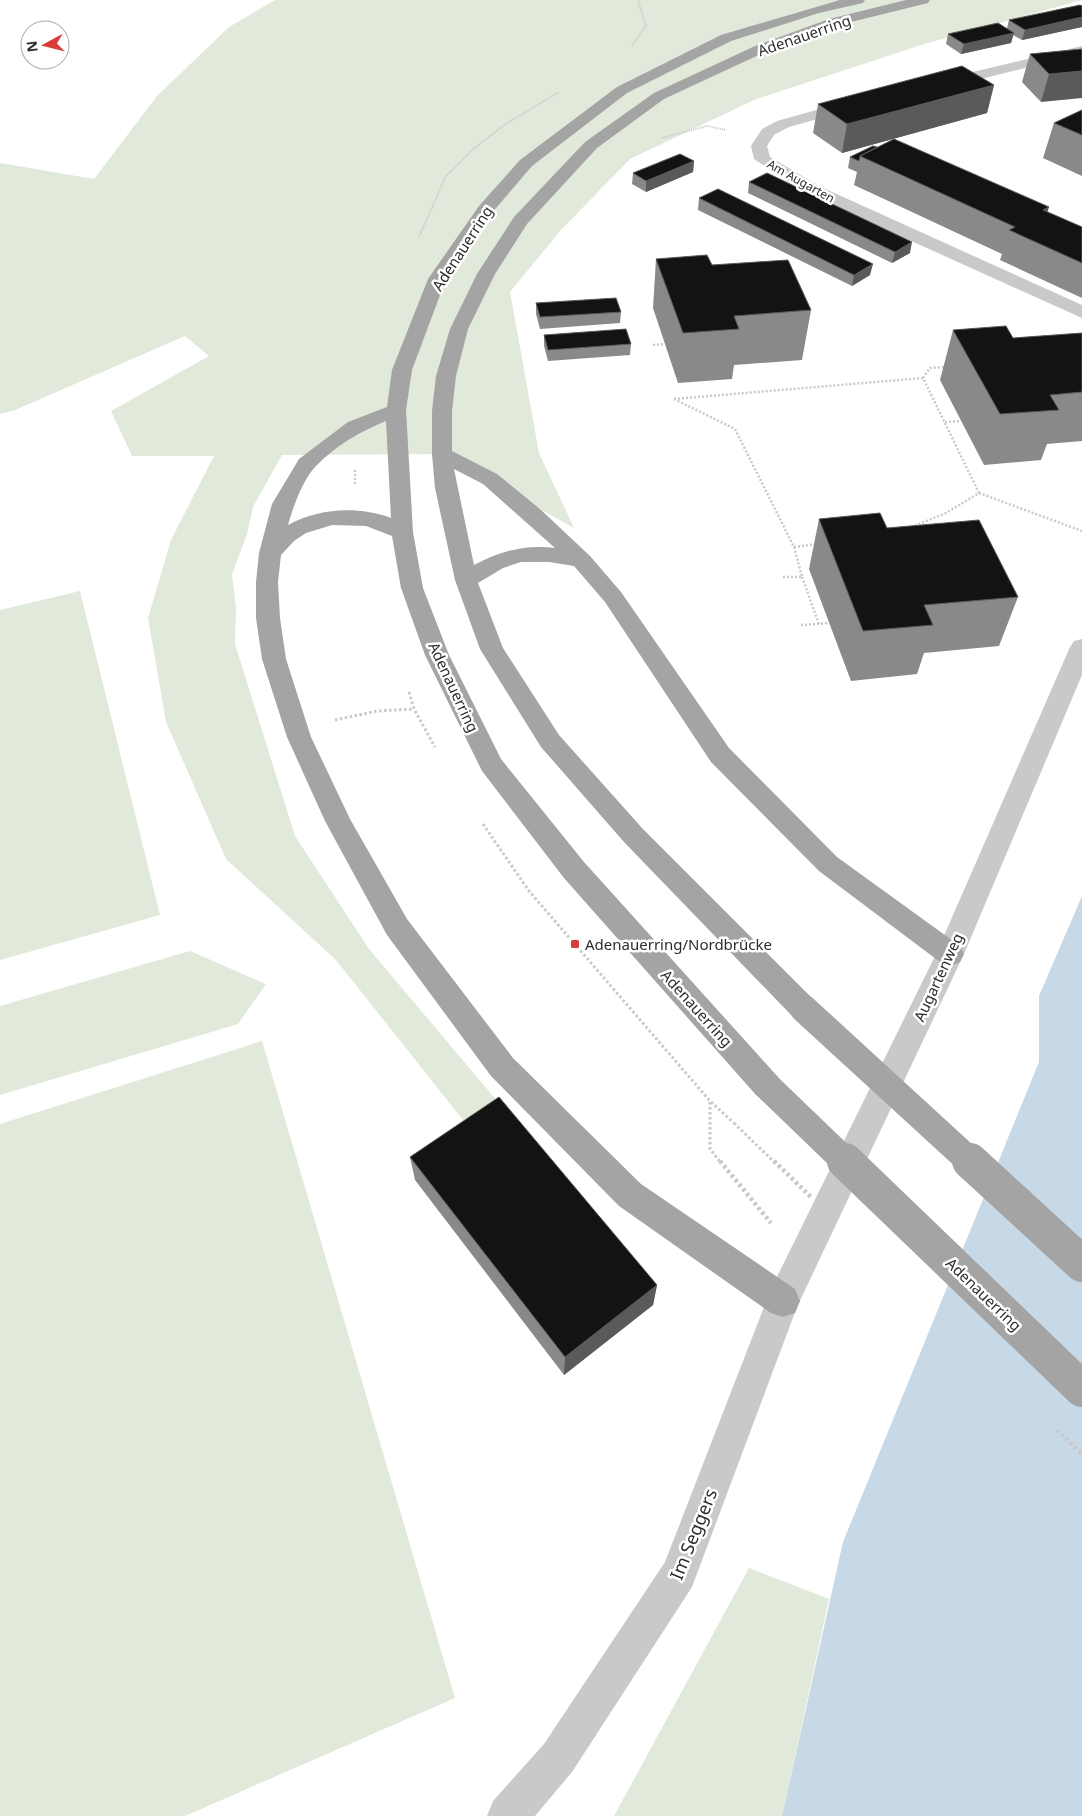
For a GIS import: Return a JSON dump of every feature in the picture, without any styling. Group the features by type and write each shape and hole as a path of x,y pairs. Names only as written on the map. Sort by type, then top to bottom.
{"main road":[{"name":"Adenauerring","path":"858,0 815,10 726,38 622,90 526,163 484,210 437,279 402,370 396,410 402,532 412,588 437,655 491,764 574,870 767,1086 1082,1388"},
{"name":"Adenauerring","path":"924,0 834,22 760,49 658,96 591,145 520,221 486,274 459,329 446,376 442,411 442,454 454,532 466,580 492,649 550,741 633,835 804,1009 1082,1264"},
{"path":"396,410 356,426 306,463 283,504 270,553 268,600 274,659 299,737 338,821 397,927 502,1067 630,1195 783,1302"},
{"path":"442,454 490,479 532,514 582,561 613,597 658,667 720,755 828,864 950,954"},
{"path":"270,553 290,534 310,524 331,519 355,518 378,521 402,532"},
{"path":"466,580 484,568 521,554 552,553 582,561"}],"street":[{"path":"923,88 1082,50"},
{"name":"Am Augarten","path":"866,101 784,124 768,132 759,146 762,159 813,190 1082,312"},
{"name":"Augartenweg","path":"783,1302 950,954 1082,647"},
{"name":"Im Seggers","path":"508,1816 558,1758 679,1574 783,1302"}],"path":[{"path":"660,139 707,126 764,138"},
{"path":"652,345 665,344"},
{"path":"923,378 930,368 949,366"},
{"path":"923,378 979,493 1082,531"},
{"path":"819,624 802,577 794,547 735,429 674,399 923,378"},
{"path":"946,422 961,421"},
{"path":"907,529 946,513 979,493"},
{"path":"794,547 820,544"},
{"path":"783,577 802,577"},
{"path":"801,625 828,623"},
{"path":"299,737 340,718 377,711 414,709"},
{"path":"734,1123 710,1101 710,1149 802,1261"}],"green space":[{"path":"275,0 1082,0 921,45 754,100 630,159 561,230 510,292 539,453 574,528 442,454 282,455 253,507 247,534 232,574 236,608 235,644 295,836 369,949 498,1102 463,1120 336,960 226,859 166,722 148,618 171,540 214,456 132,456 111,411 209,356 185,336 15,410 0,414 0,163 94,179 157,96 229,27"},
{"path":"80,591 160,915 0,960 0,610"},
{"path":"190,951 266,984 238,1024 0,1095 0,1006"},
{"path":"262,1041 455,1698 185,1816 0,1816 0,1124"},
{"path":"749,1568 829,1599 782,1816 614,1816"}],"water":[{"path":"1082,896 1082,1816 782,1816 843,1542 1039,1062 1039,996"}],"building":[{"path":"1082,6 1082,17 1025,30 1009,20"},
{"path":"998,23 1014,33 964,44 948,34"},
{"path":"1082,49 1082,71 1049,74 1030,54"},
{"path":"962,66 994,85 847,124 818,104"},
{"path":"1082,110 1082,135 1054,123"},
{"path":"894,139 1049,207 1043,210 1082,227 1082,263 1009,230 1015,227 860,156"},
{"path":"873,146 877,147 860,156 859,161 850,157"},
{"path":"680,154 694,161 646,181 633,173"},
{"path":"767,173 912,242 895,252 749,182"},
{"path":"718,189 873,264 854,275 699,198"},
{"path":"707,255 712,265 788,260 811,310 734,316 739,329 683,333 656,259"},
{"path":"616,298 621,312 540,317 536,303"},
{"path":"1006,326 1013,338 1082,333 1082,392 1050,395 1059,410 1000,414 953,330"},
{"path":"626,329 631,344 548,350 544,335"},
{"path":"880,513 887,528 979,520 1018,597 924,605 933,625 863,631 819,519"},
{"path":"499,1097 657,1285 565,1357 410,1157"}],"place":[{"name":"Adenauerring/Nordbrücke","path":"575,944"}]}
